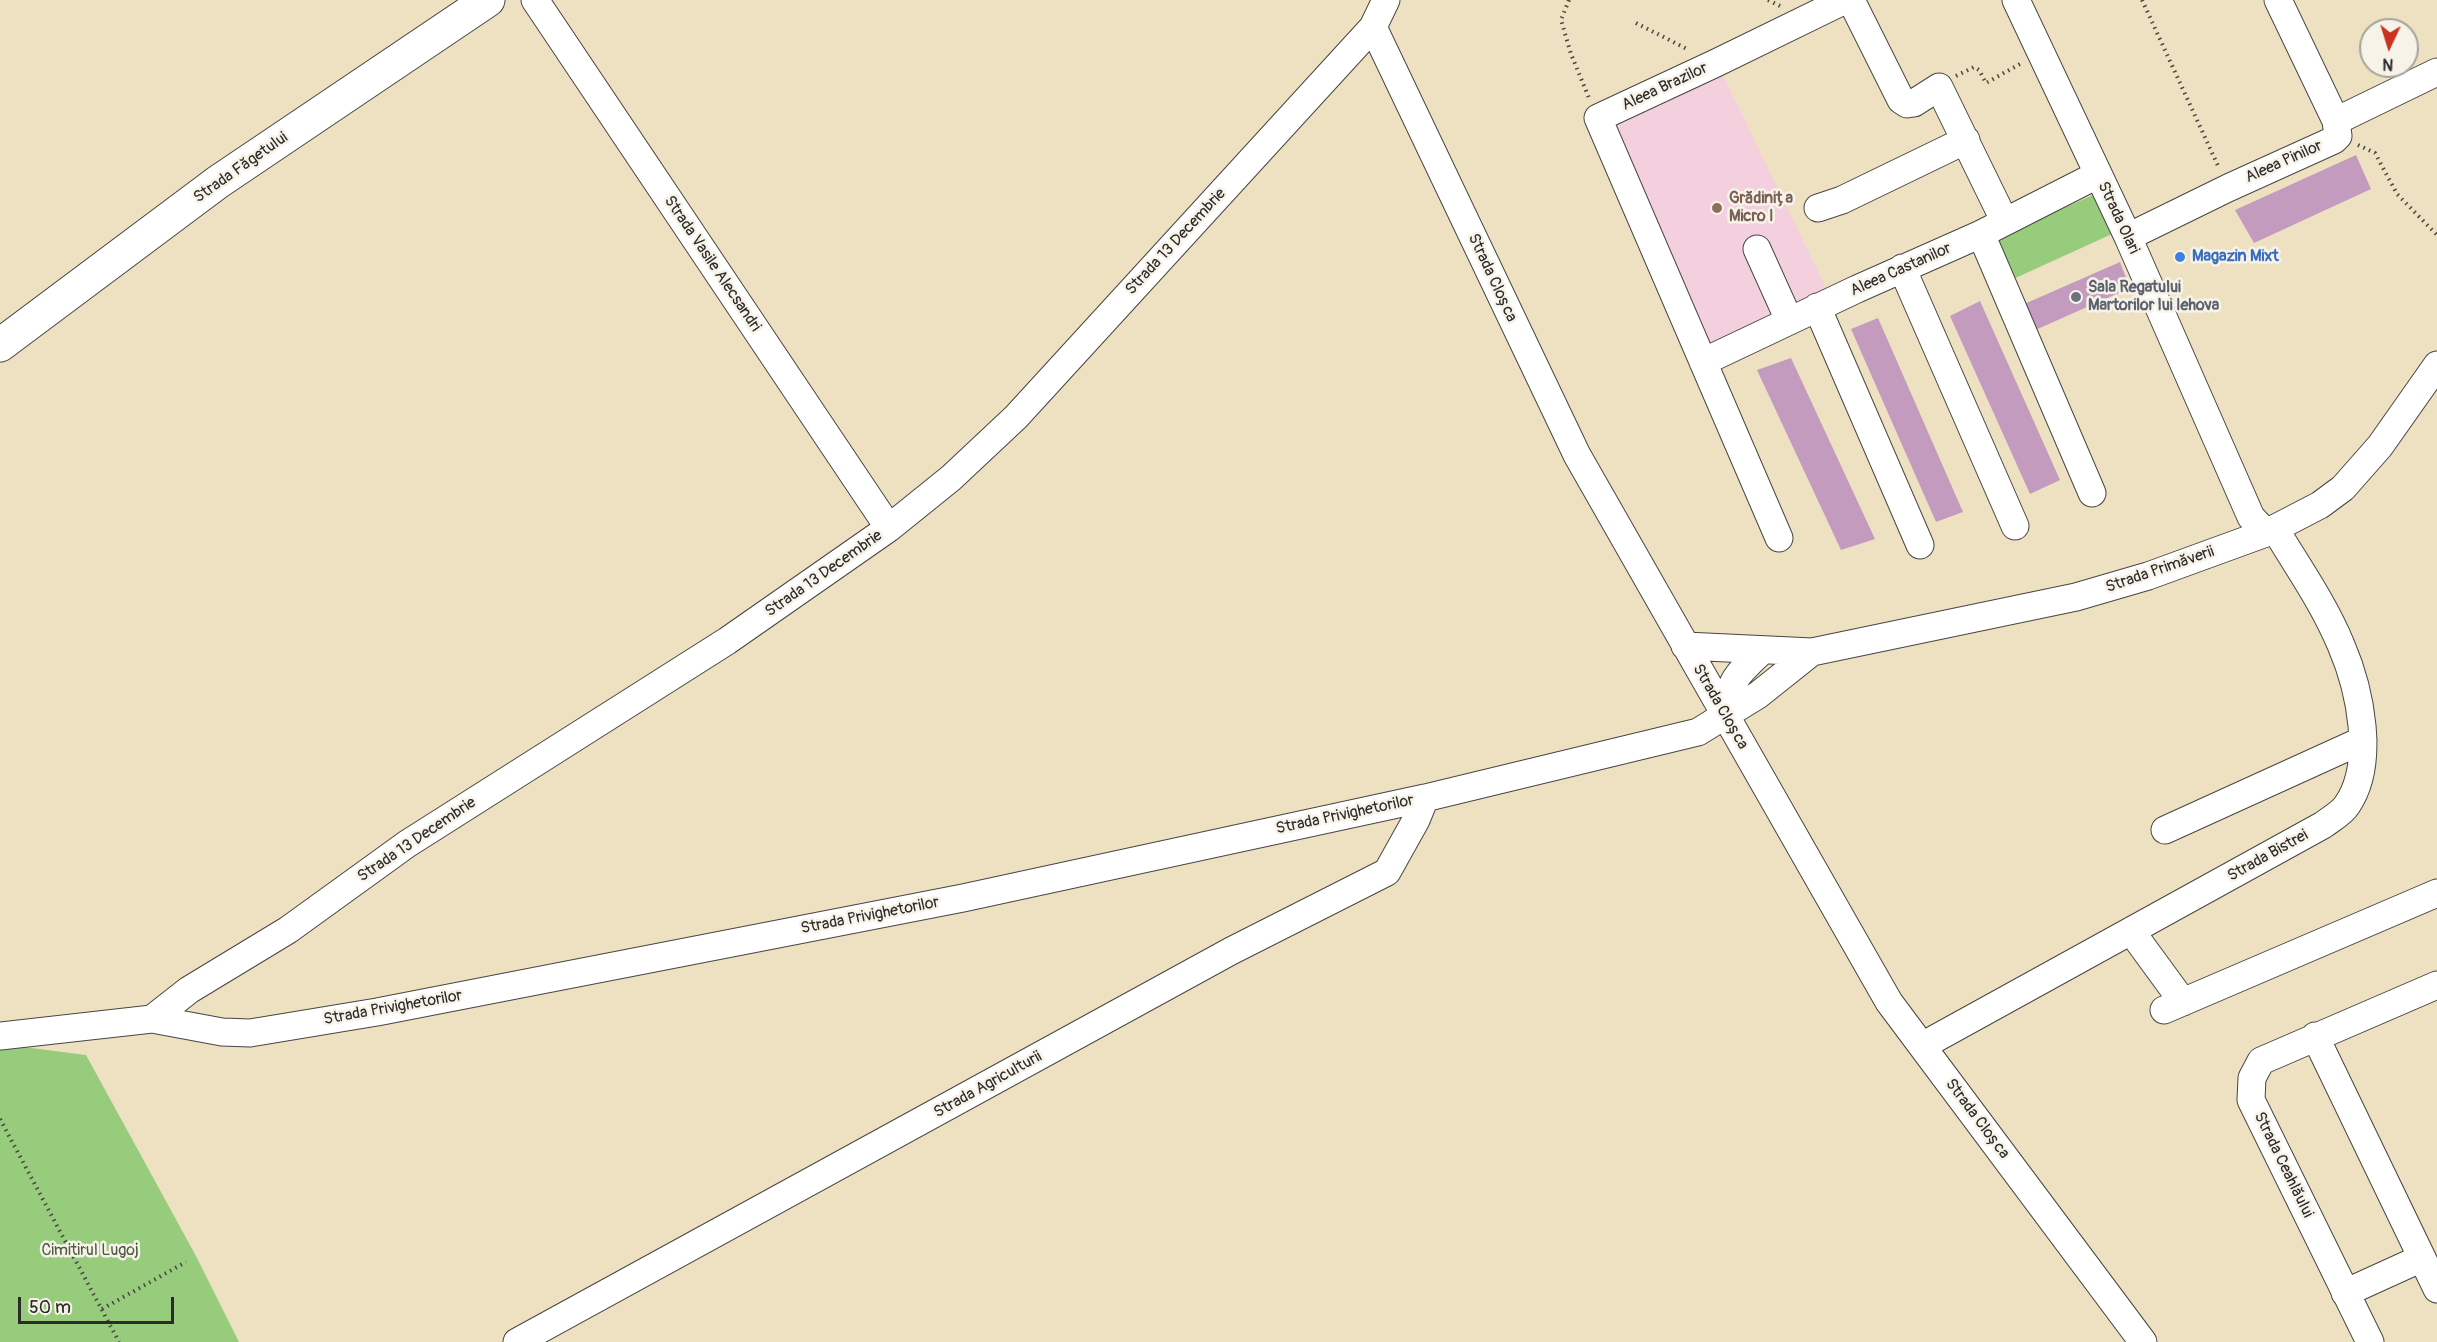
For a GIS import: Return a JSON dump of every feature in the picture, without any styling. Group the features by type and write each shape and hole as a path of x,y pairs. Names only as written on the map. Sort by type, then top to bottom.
{"main road":[{"name":"Strada Făgetului","path":"0,345 218,182 488,0"}],"street":[{"name":"Strada Vasile Alecsandri","path":"535,0 889,528"},
{"name":"Strada 13 Decembrie","path":"152,1019 189,990 288,930 407,844 727,641 889,528 951,478 1016,417 1373,27 1386,0"},
{"name":"Aleea Brazilor","path":"1598,118 1845,0"},
{"path":"1851,0 1901,100 1907,104 1914,103 1939,87 1966,140 1992,227 2092,493"},
{"name":"Strada Olari","path":"2016,0 2127,237 2252,517 2271,531"},
{"name":"Aleea Pinilor","path":"2127,237 2334,140 2337,128 2278,0"},
{"name":"Strada Cloșca","path":"1373,27 1577,455 1889,1002 2143,1342"},
{"path":"2337,128 2437,72"},
{"path":"1598,118 1779,538"},
{"path":"1818,208 1842,200 1966,140"},
{"name":"Aleea Castanilor","path":"1702,362 1992,227 2097,175"},
{"path":"1757,249 1789,320"},
{"path":"1902,268 2015,526"},
{"path":"1817,307 1920,545"},
{"name":"Strada Primăverii","path":"1684,646 1812,652 2076,597 2148,576 2271,531 2320,505 2343,488 2380,446 2437,365"},
{"name":"Strada Bistrei","path":"1922,1046 2323,825 2346,807 2359,783 2363,740 2356,691 2342,646 2323,609 2271,531"},
{"path":"1725,714 1730,687 1738,672 1762,651"},
{"name":"Strada Primăverii","path":"1725,714 1758,695 1812,652"},
{"name":"Strada Privighetorilor","path":"1,1036 152,1019 222,1032 250,1033 377,1012 963,898 1425,798 1698,732 1725,714"},
{"path":"2165,830 2363,740"},
{"name":"Strada Agriculturii","path":"517,1342 1232,951 1387,873 1416,820 1425,798"},
{"path":"2131,932 2174,1006 2437,893"},
{"name":"Strada Ceahlăului","path":"2370,1342 2251,1100 2252,1078 2261,1060 2437,985"},
{"path":"2315,1036 2437,1289"},
{"path":"2345,1293 2422,1258"}],"path":[{"path":"1569,0 1562,20 1571,54 1598,118"},
{"path":"2142,0 2228,188"},
{"path":"1636,23 1716,63"},
{"path":"1939,87 1974,67 1979,70 1986,83 2041,50"},
{"path":"2337,128 2375,153 2397,194 2437,235"},
{"path":"0,1119 119,1342"},
{"path":"102,1309 186,1262"}],"shaded area":[{"name":"Grădinița Micro I","path":"1720,69 1829,294 1707,352 1610,121"}],"green space":[{"path":"2095,194 2112,234 2011,280 1993,240"},
{"name":"Cimitirul Lugoj","path":"0,1044 86,1055 196,1256 239,1342 0,1342"}],"building":[{"path":"2356,155 2371,189 2254,243 2235,210"},
{"name":"Sala Regatului Martorilor lui Iehova","path":"2120,262 2130,288 2033,331 2022,305"},
{"path":"1980,301 2060,480 2030,494 1950,316"},
{"path":"1878,318 1963,512 1936,522 1851,329"},
{"path":"1791,358 1875,539 1841,550 1757,370"}],"place":[{"name":"Grădinița Micro I","path":"1717,208"},
{"name":"Magazin Mixt","path":"2180,257"},
{"name":"Sala Regatului Martorilor lui Iehova","path":"2076,297"}]}
